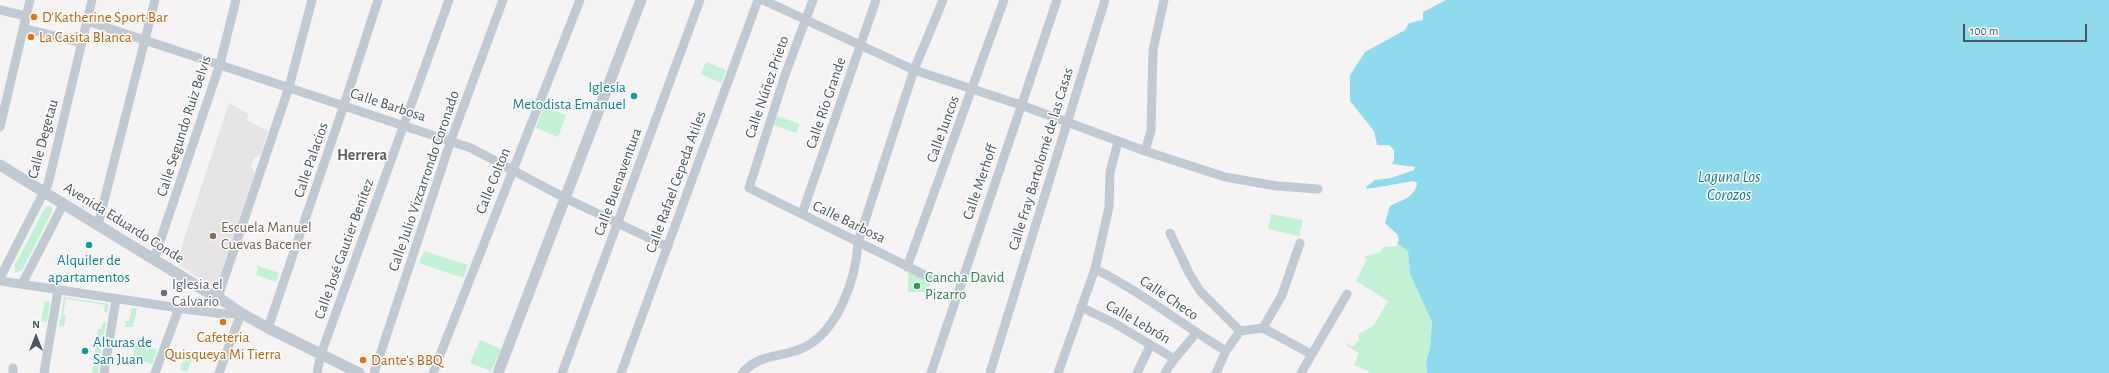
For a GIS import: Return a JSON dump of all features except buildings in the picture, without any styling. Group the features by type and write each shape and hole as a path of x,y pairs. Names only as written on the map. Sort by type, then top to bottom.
{"street":[{"path":"0,127 30,0"},
{"name":"Calle Degetau","path":"0,280 48,184 92,0"},
{"path":"98,225 155,0"},
{"name":"Calle Segundo Ruiz Belvis","path":"154,259 220,64 236,0"},
{"path":"218,297 289,87 312,0"},
{"name":"Calle Palacios","path":"268,328 378,0"},
{"name":"Calle José Gautier Benítez","path":"317,373 321,354 449,0"},
{"name":"Calle Julio Vizcarrondo Coronado","path":"374,373 451,140 503,0"},
{"name":"Calle Colton","path":"433,373 580,0"},
{"path":"498,373 641,0"},
{"name":"Calle Buenaventura","path":"562,373 700,0"},
{"name":"Calle Rafael Cepeda Atiles","path":"621,373 758,0"},
{"path":"763,0 914,70 1021,105 1145,152 1232,178 1277,186 1318,189"},
{"name":"Calle Núñez Prieto","path":"752,187 804,20 813,0"},
{"name":"Calle Río Grande","path":"802,214 876,0"},
{"path":"742,373 761,359 801,349 819,337 831,325 839,311 857,264 858,242 914,70 943,0"},
{"name":"Calle Juncos","path":"907,267 1004,0"},
{"name":"Calle Merhoff","path":"931,373 1057,0"},
{"name":"Calle Fray Bartolomé de las Casas","path":"990,373 1066,122 1105,0"},
{"path":"1145,152 1151,132 1153,50 1164,0"},
{"path":"0,10 26,16"},
{"name":"Calle Barbosa","path":"87,21 146,39 451,140 471,148 565,198 668,247"},
{"path":"23,28 82,43"},
{"path":"1058,373 1095,269 1109,207 1110,172 1118,142"},
{"name":"Avenida Eduardo Conde","path":"0,165 212,295 218,297 241,313 359,373"},
{"name":"Calle Barbosa","path":"752,187 802,214 931,278"},
{"path":"22,284 64,203"},
{"path":"1170,233 1189,273 1200,291 1240,331"},
{"path":"1263,328 1282,295 1300,243"},
{"name":"Calle Checo","path":"1095,269 1150,300 1196,333 1226,351"},
{"path":"0,280 179,308 224,314 241,313 219,373"},
{"path":"44,373 58,290"},
{"path":"1301,373 1347,294"},
{"path":"104,373 116,299"},
{"name":"Calle Lebrón","path":"1081,307 1114,323 1150,346 1173,358 1180,354 1196,333"},
{"path":"155,373 179,308"},
{"path":"1216,373 1226,351 1240,331 1263,328 1311,354"},
{"path":"1137,373 1150,346"},
{"path":"1165,373 1173,358"}],"shaded area":[{"path":"229,103 248,114 247,120 268,131 261,154 254,158 251,167 255,172 217,285 213,287 176,263"}],"green space":[{"path":"706,62 726,70 721,83 701,74"},
{"path":"544,107 566,115 558,137 536,128"},
{"path":"777,116 800,124 796,133 774,125"},
{"path":"48,206 52,207 52,212 22,270 15,273 15,265 45,208"},
{"path":"1271,214 1303,220 1299,236 1268,229"},
{"path":"1398,244 1408,251 1410,274 1432,322 1430,349 1426,362 1427,373 1372,373 1354,365 1359,353 1347,346 1348,343 1352,347 1359,340 1358,335 1374,325 1388,301 1356,281 1367,259 1363,257 1380,252 1384,247 1396,246"},
{"path":"424,251 468,265 463,278 419,263"},
{"path":"256,265 279,273 276,282 256,275 258,269"},
{"path":"908,271 931,282 927,292 908,292"},
{"path":"64,297 109,304 107,313 104,312 105,305 66,299 63,314 66,316 64,327 59,326"},
{"path":"45,301 50,302 47,322 41,321"},
{"path":"132,308 137,308 133,327 125,327 126,321 129,321"},
{"path":"103,322 106,322 98,373 92,373 98,329 101,329"},
{"path":"480,340 501,349 491,371 470,363"},
{"path":"136,343 157,350 152,364 133,358"},
{"path":"169,351 192,359 187,372 180,369 184,358 171,354 170,357 167,356"}],"water":[{"name":"Laguna Los Corozos","path":"1446,0 2109,0 2109,373 1427,373 1426,362 1430,348 1432,322 1410,274 1408,251 1397,243 1399,240 1398,235 1385,223 1390,206 1410,195 1416,188 1417,183 1414,181 1367,189 1366,187 1375,180 1391,178 1414,170 1415,167 1392,164 1394,160 1394,150 1389,145 1377,145 1374,131 1350,101 1350,75 1365,52 1405,30 1409,23 1423,20 1423,12"}],"place":[{"name":"D'Katherine Sport Bar","path":"34,17"},
{"name":"La Casita Blanca","path":"31,37"},
{"name":"Iglesia Metodista Emanuel","path":"634,96"},
{"name":"Escuela Manuel Cuevas Bacener","path":"213,236"},
{"name":"Alquiler de apartamentos","path":"89,245"},
{"name":"Cancha David Pizarro","path":"917,286"},
{"name":"Iglesia el Calvario","path":"164,293"},
{"name":"Cafeteria Quisqueya Mi Tierra","path":"223,322"},
{"name":"Alturas de San Juan","path":"85,351"},
{"name":"Dante's BBQ","path":"363,360"}],"district":[{"name":"Herrera","path":"362,155"}]}
